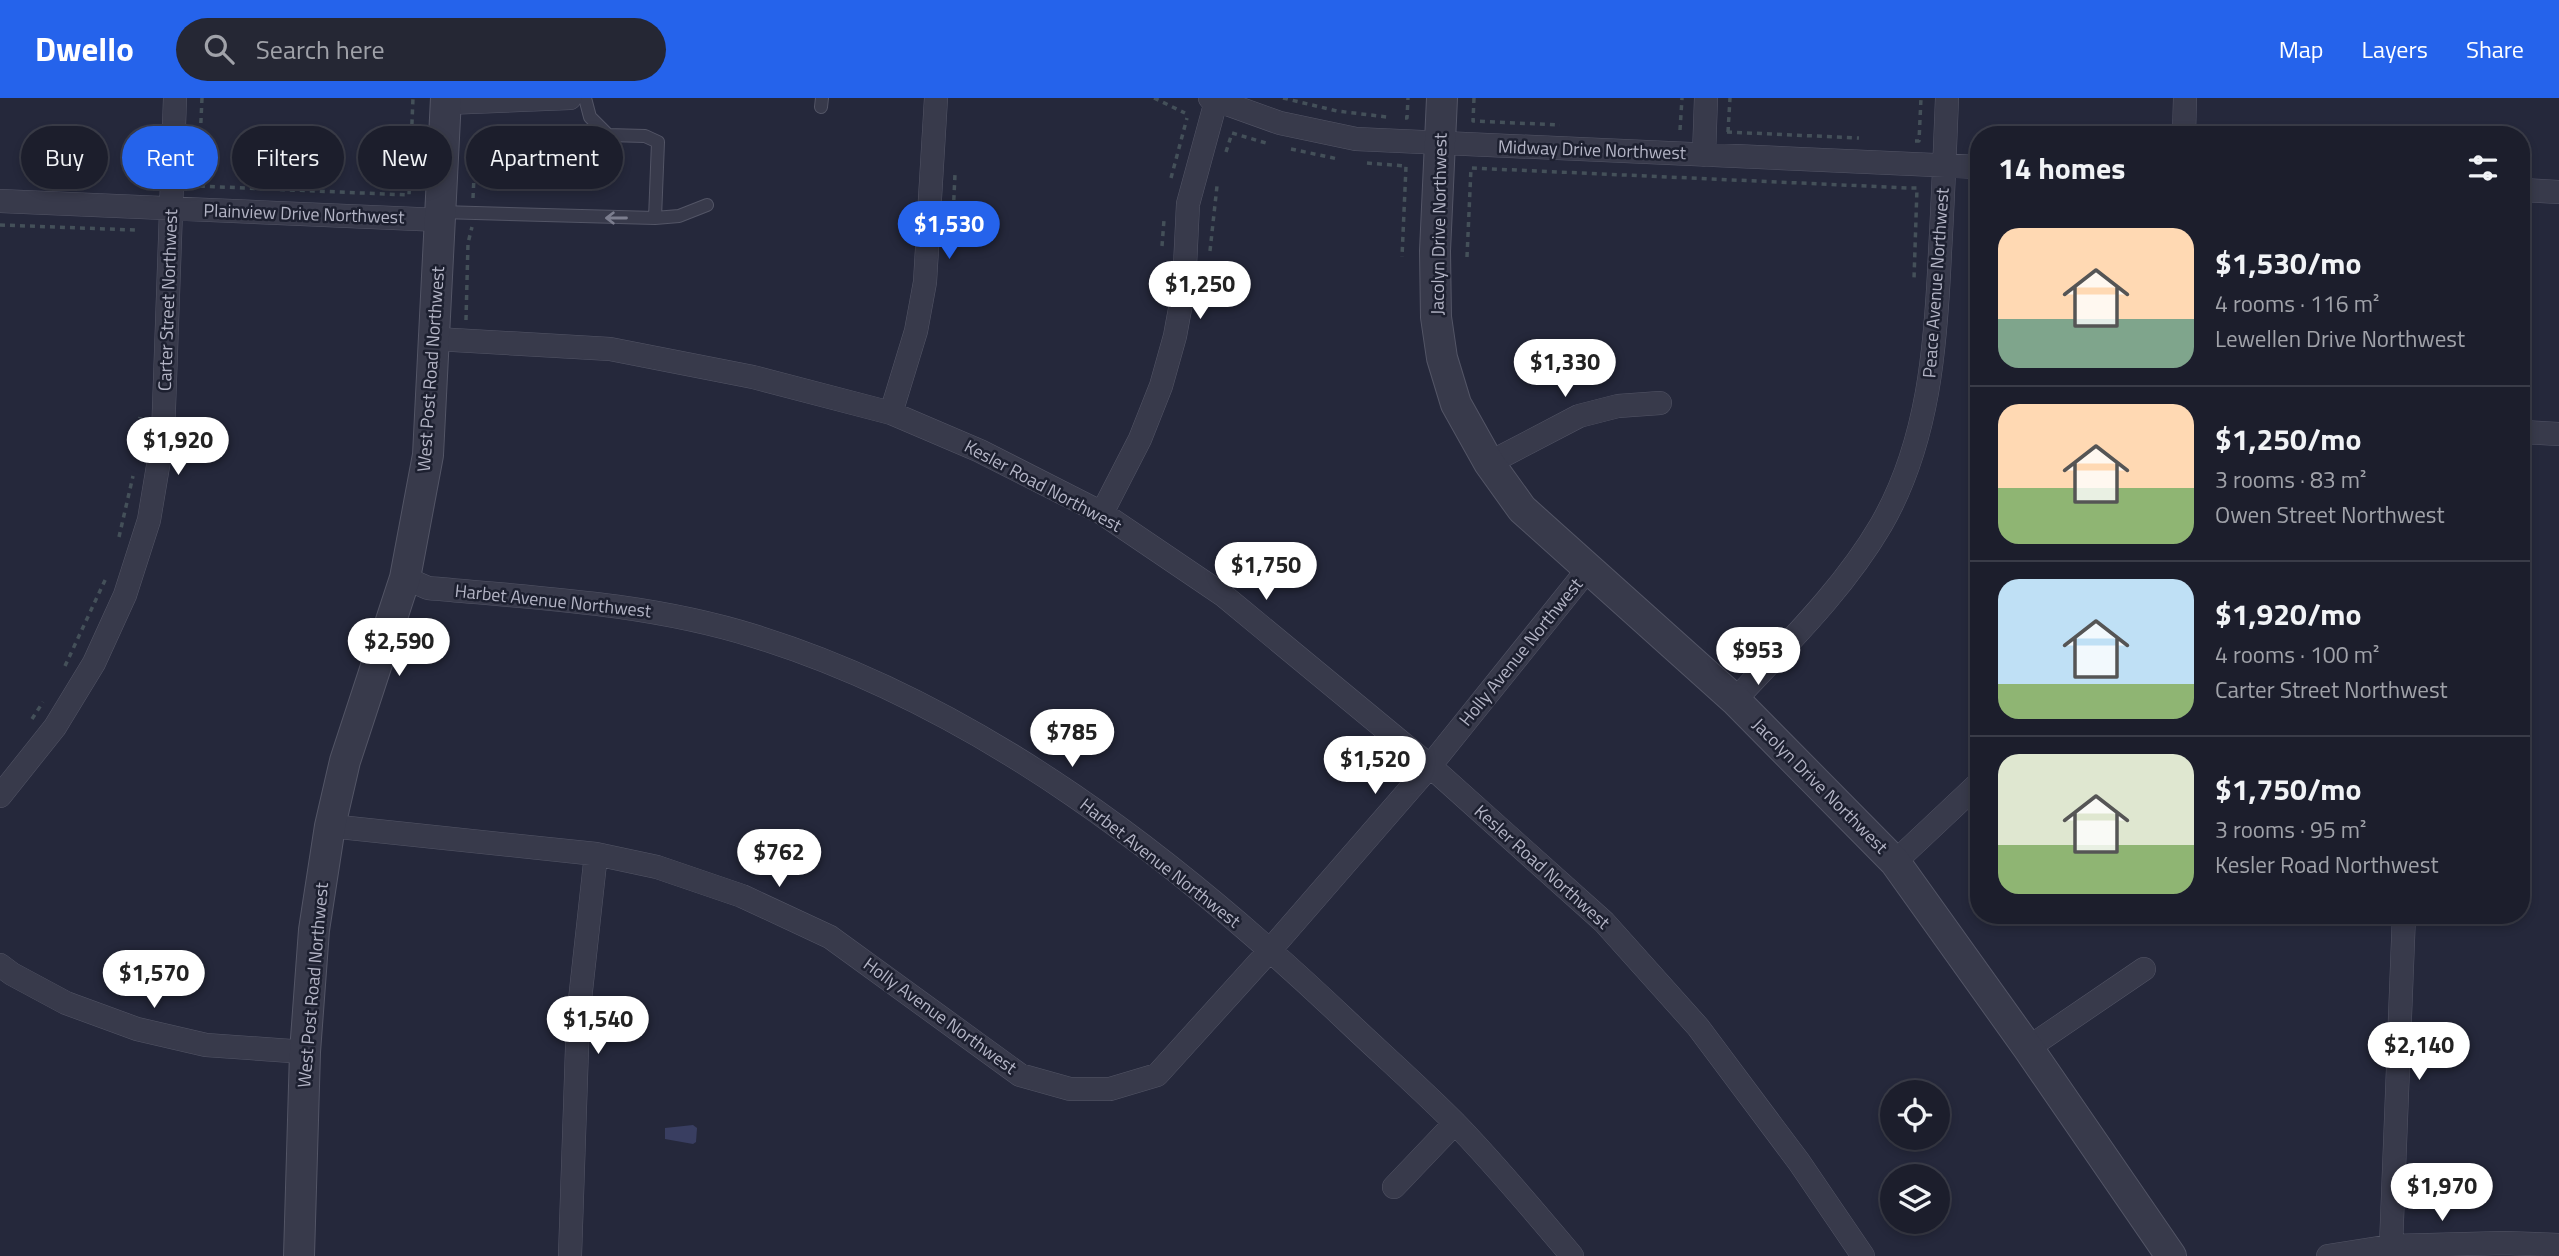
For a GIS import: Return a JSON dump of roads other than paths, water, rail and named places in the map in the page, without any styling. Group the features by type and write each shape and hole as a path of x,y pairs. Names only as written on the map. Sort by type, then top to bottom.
{"street":[{"name":"Carter Street Northwest","path":"0,796 55,727 94,663 125,594 149,520 163,436 175,98"},
{"path":"446,100 570,98"},
{"path":"891,413 916,331 925,282 921,215 936,98"},
{"name":"Jacolyn Drive Northwest","path":"1442,98 1434,285 1436,317 1442,358 1456,404 1489,463 1522,509 1735,700 1895,862 2028,1048 2171,1256"},
{"path":"1704,155 1706,98"},
{"name":"Peace Avenue Northwest","path":"1735,700 1804,627 1843,579 1881,524 1908,467 1928,393 1937,324 1947,98"},
{"path":"2184,126 2185,98"},
{"path":"1102,513 1140,439 1161,386 1175,336 1184,287 1188,204 1213,99"},
{"name":"Midway Drive Northwest","path":"1213,99 1280,122 1356,139 1970,167"},
{"name":"West Post Road Northwest","path":"299,1256 305,1052 314,930 330,826 345,761 405,578 428,455 436,339 446,100"},
{"path":"2530,190 2559,192"},
{"name":"Plainview Drive Northwest","path":"0,201 440,216"},
{"name":"Kesler Road Northwest","path":"436,339 610,349 753,377 891,413 980,451 1102,513 1223,595 1430,766 1604,922 1698,1027 1799,1162 1863,1256"},
{"path":"1489,463 1580,416 1618,406 1660,402"},
{"path":"2530,432 2559,434"},
{"name":"Holly Avenue Northwest","path":"330,826 596,854 657,867 742,896 830,937 1020,1075 1070,1089 1110,1089 1157,1075 1430,766 1588,569"},
{"name":"Harbet Avenue Northwest","path":"405,578 428,588 636,607 754,636 866,678 972,731 1104,816 1271,949 1455,1123 1564,1253"},
{"path":"1895,862 1970,791"},
{"path":"570,1256 578,1018 596,854"},
{"path":"2391,1246 2404,924"},
{"path":"0,965 12,975 66,1003 136,1029 206,1045 305,1052"},
{"path":"2028,1048 2144,969"},
{"path":"1394,1187 1455,1123"},
{"path":"2328,1256 2391,1246 2559,1244"}],"lane":[{"path":"584,98 590,117 608,135 645,136 658,142 655,218"},
{"path":"440,216 655,218 679,216 707,205"}],"water":[{"path":"693,1125 697,1128 696,1142 693,1144 665,1139 665,1128"}]}
